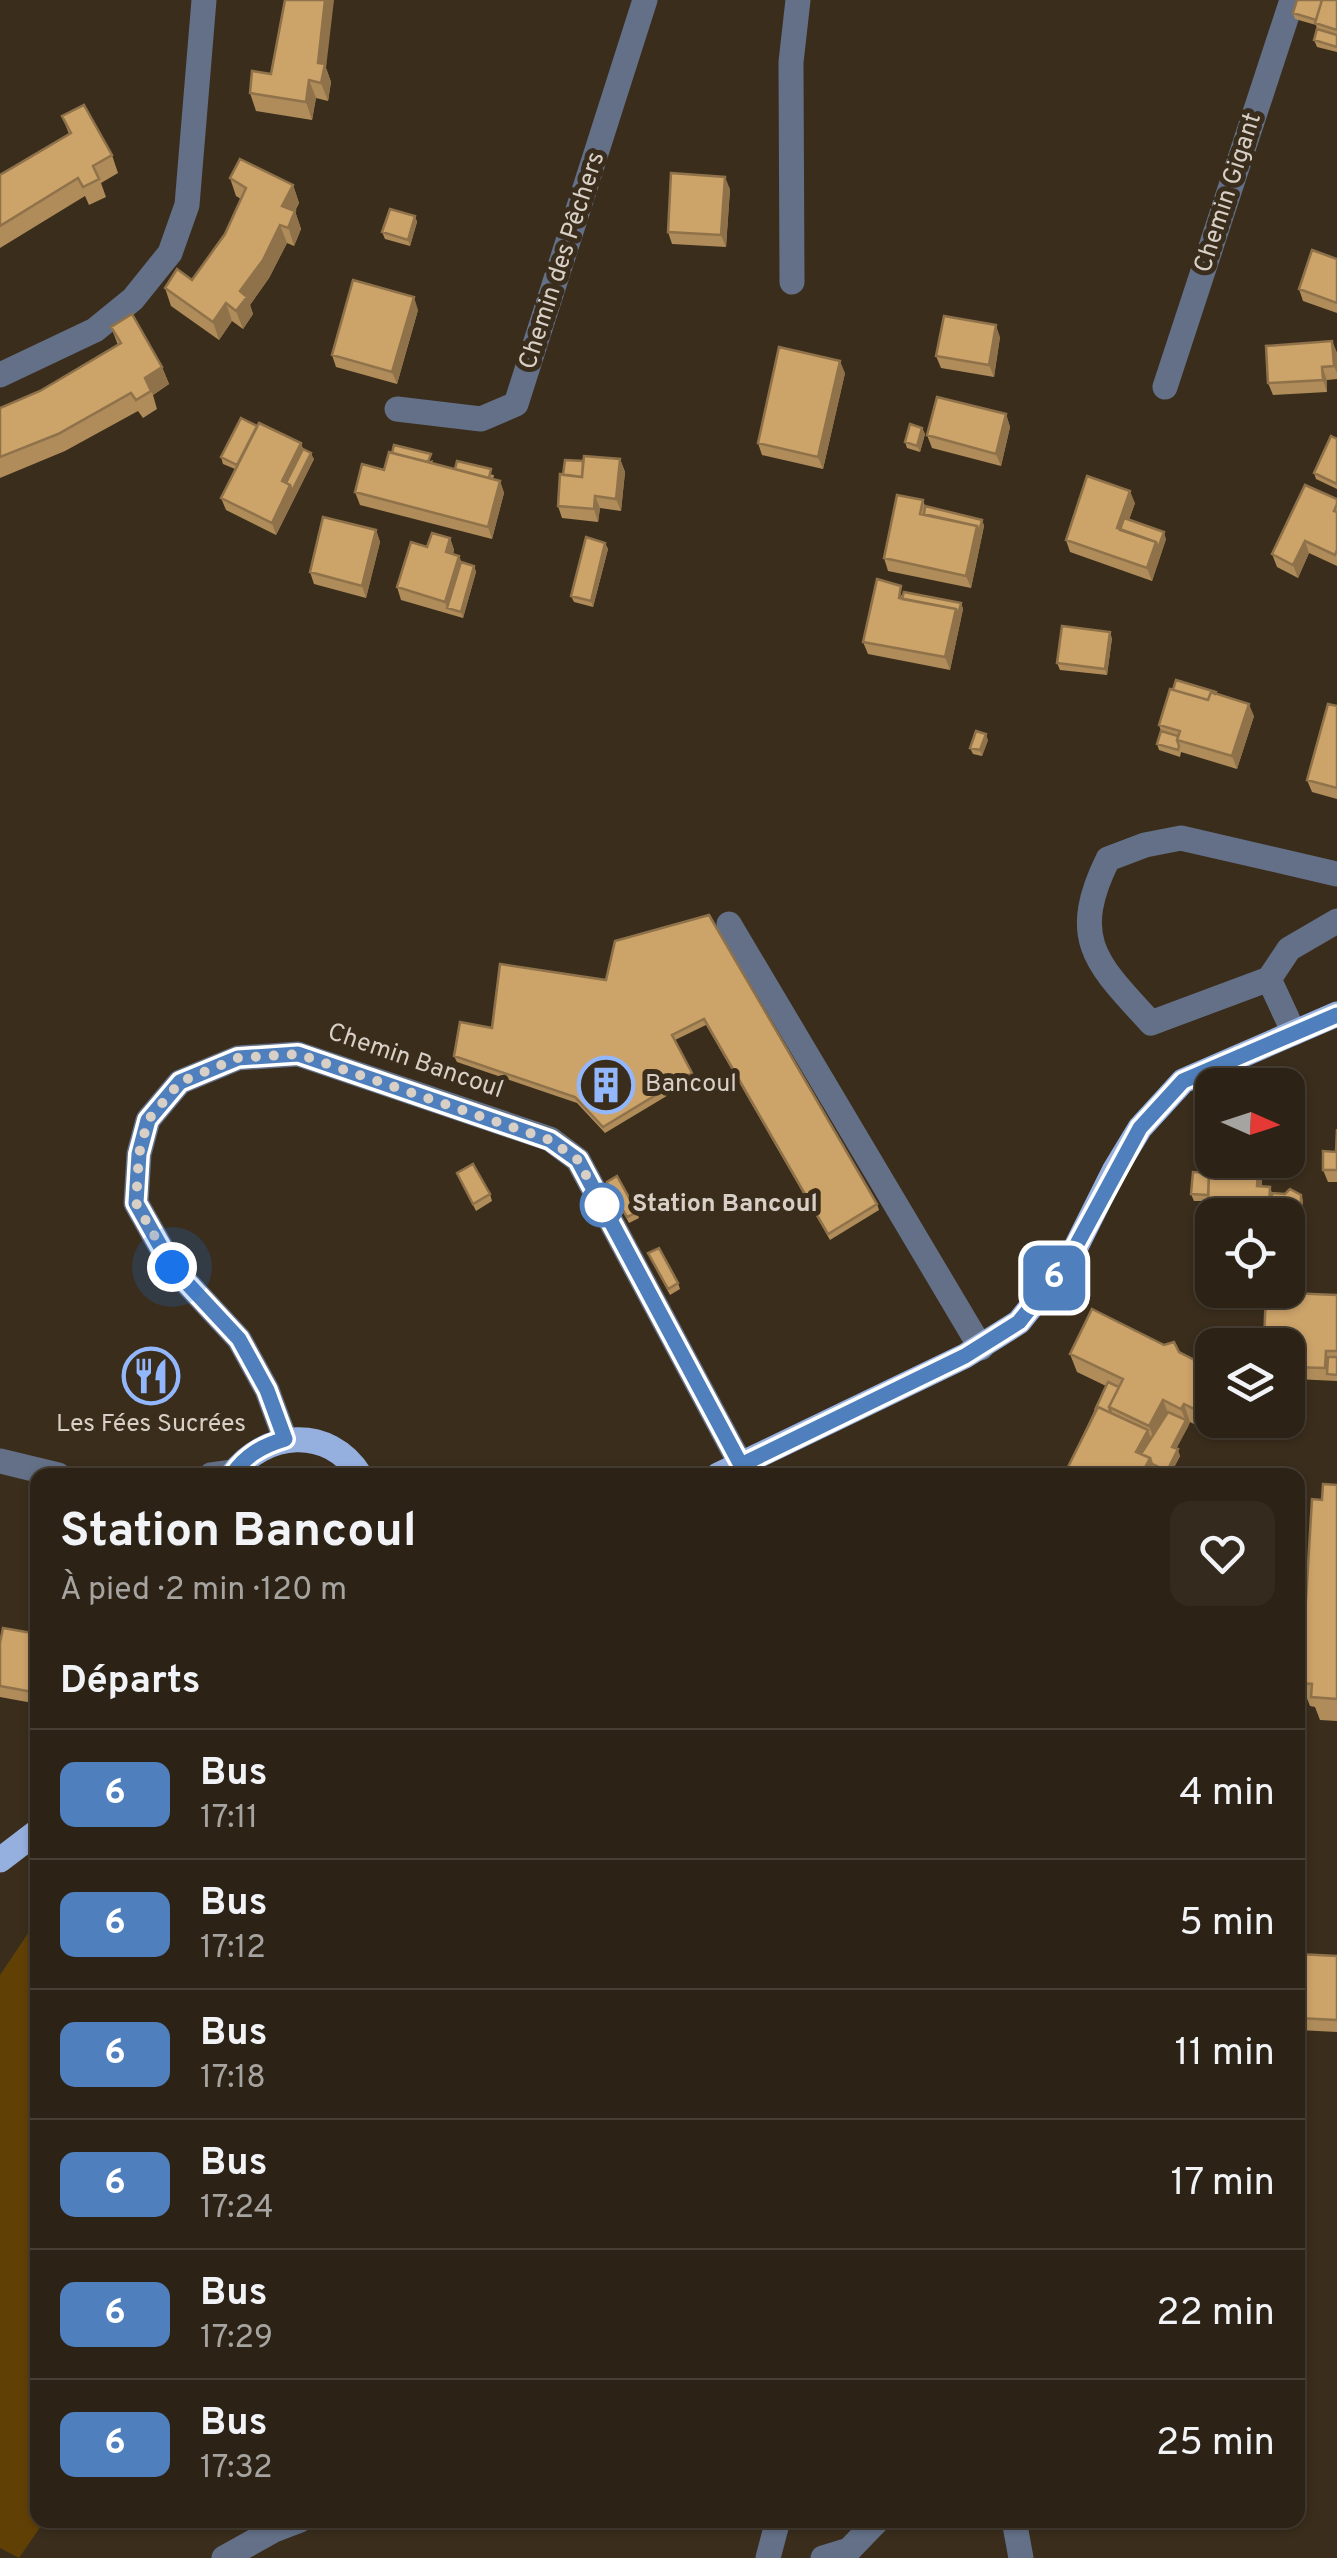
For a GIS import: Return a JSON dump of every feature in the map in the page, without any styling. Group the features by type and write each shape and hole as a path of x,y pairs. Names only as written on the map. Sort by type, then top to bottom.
{"main road":[{"name":"Chemin Bancoul","path":"734,1468 980,1348 1019,1322 1070,1257 1140,1128 1183,1081 1337,1014"},
{"path":"233,1468 265,1445 285,1439 325,1444 354,1468"},
{"path":"0,1860 30,1840"}],"street":[{"path":"0,375 95,330 133,298 170,253 186,205 204,0"},
{"name":"Chemin des Pêchers","path":"397,409 481,419 516,404 645,0"},
{"path":"792,282 791,62 798,0"},
{"name":"Chemin Gigant","path":"1165,387 1292,0"},
{"path":"1337,874 1181,838 1145,845 1108,859 1093,890 1090,932 1100,967 1151,1023 1268,979 1288,949 1337,921"},
{"path":"729,924 980,1348"},
{"path":"1268,979 1294,1033"},
{"name":"Chemin Bancoul","path":"285,1439 267,1390 239,1339 172,1267 136,1203 139,1154 148,1120 180,1082 238,1058 298,1054 550,1140 578,1160 729,1468"},
{"path":"0,1461 30,1468"},
{"path":"224,2558 279,2528"},
{"path":"768,2558 776,2528"},
{"path":"823,2558 849,2550 870,2528"},
{"path":"1015,2528 1021,2558"}],"shaded area":[{"path":"30,1930 30,2528 40,2528 19,2558 0,2548 0,1975"}],"building":[{"path":"285,0 325,0 318,63 325,64 321,83 309,80 306,102 250,93 252,71 271,74"},
{"path":"1297,0 1322,0 1316,20 1293,13"},
{"path":"1322,0 1337,0 1337,30 1315,23"},
{"path":"1317,29 1337,35 1337,47 1314,40"},
{"path":"84,105 112,155 93,166 99,179 83,187 78,178 0,226 0,175 71,133 62,116"},
{"path":"240,159 293,185 282,206 295,211 288,228 280,225 263,260 240,291 247,297 236,311 226,303 213,322 165,288 177,269 192,280 225,234 246,188 230,178"},
{"path":"671,173 725,177 721,235 668,232"},
{"path":"390,209 415,216 408,240 382,232"},
{"path":"1312,250 1337,259 1337,303 1299,289"},
{"path":"353,280 414,297 392,372 332,355"},
{"path":"132,314 162,367 145,378 151,391 136,400 131,393 58,434 0,457 0,408 40,391 121,343 111,327"},
{"path":"944,316 996,325 989,365 936,356"},
{"path":"1332,341 1334,366 1322,367 1323,380 1268,383 1266,346"},
{"path":"779,347 840,361 818,457 758,443"},
{"path":"937,397 1006,414 996,454 927,435"},
{"path":"241,418 257,426 237,465 221,457"},
{"path":"259,423 301,443 282,481 290,485 272,523 221,498"},
{"path":"910,424 922,428 917,446 905,442"},
{"path":"1331,436 1337,439 1337,484 1314,473"},
{"path":"394,445 431,454 428,462 392,453"},
{"path":"303,449 311,453 292,491 286,483"},
{"path":"389,452 500,481 488,527 355,492 362,464 384,470"},
{"path":"584,456 620,459 616,499 595,496 594,509 558,506 560,474 582,477"},
{"path":"565,460 583,461 582,477 563,475"},
{"path":"457,461 491,469 489,478 455,469"},
{"path":"1087,476 1130,491 1117,528 1156,542 1147,568 1066,540"},
{"path":"1305,485 1337,499 1337,550 1335,555 1305,541 1293,565 1272,554"},
{"path":"897,495 923,500 920,514 977,526 966,576 884,558"},
{"path":"925,506 982,520 979,532 977,526 924,514"},
{"path":"323,517 376,530 362,586 310,572"},
{"path":"1124,518 1164,532 1158,548 1156,542 1120,530"},
{"path":"432,533 450,538 446,552 459,556 445,602 397,587 411,542 427,547"},
{"path":"586,537 605,543 591,601 571,596"},
{"path":"461,562 474,566 461,612 447,608"},
{"path":"877,579 901,586 899,598 956,609 945,657 863,642"},
{"path":"904,592 961,603 958,615 956,609 902,599"},
{"path":"1062,626 1110,632 1105,669 1057,663"},
{"path":"1176,680 1216,692 1211,692 1208,700 1173,690"},
{"path":"1170,689 1208,700 1211,692 1249,704 1232,756 1177,740 1180,731 1159,725"},
{"path":"1328,704 1337,706 1337,788 1307,780"},
{"path":"976,731 986,734 980,750 970,748"},
{"path":"1161,731 1178,736 1178,750 1157,744"},
{"name":"Bancoul","path":"709,915 877,1204 828,1234 704,1019 672,1035 692,1073 603,1127 575,1097 454,1056 460,1022 492,1028 500,964 606,980 615,941"},
{"path":"1337,1129 1337,1170 1323,1170 1323,1151 1336,1152"},
{"path":"473,1164 490,1194 473,1204 457,1173"},
{"path":"1193,1172 1195,1178 1209,1178 1208,1195 1191,1194"},
{"path":"617,1176 637,1212 627,1217 607,1182"},
{"path":"1209,1178 1257,1178 1257,1186 1270,1187 1269,1198 1208,1198"},
{"path":"1290,1189 1301,1198 1272,1198 1272,1193 1285,1194"},
{"path":"659,1248 678,1283 668,1289 648,1253"},
{"path":"1305,1294 1337,1295 1337,1351 1326,1351 1325,1368 1305,1367 1305,1328 1265,1328 1265,1308 1305,1308"},
{"path":"1092,1309 1164,1345 1174,1342 1179,1352 1195,1360 1195,1410 1184,1404 1181,1409 1163,1400 1149,1426 1109,1407 1123,1379 1070,1354"},
{"path":"1328,1357 1337,1357 1337,1375 1327,1374"},
{"path":"1108,1382 1119,1387 1109,1407 1111,1413 1098,1407 1095,1410"},
{"path":"1098,1407 1148,1430 1136,1452 1150,1458 1145,1468 1068,1468"},
{"path":"1168,1412 1186,1420 1172,1447 1178,1449 1168,1468 1152,1464 1150,1458 1141,1454"},
{"path":"1323,1484 1337,1485 1337,1699 1311,1697 1312,1684 1305,1683 1312,1499 1322,1500"},
{"path":"3,1628 30,1633 30,1692 0,1686"},
{"path":"1305,1954 1337,1956 1337,2020 1305,2018"}],"bus line":[{"name":"6","path":"238,1468 265,1445 285,1439 267,1390 239,1339 172,1267 136,1203 139,1154 148,1120 180,1082 238,1058 298,1054 550,1140 578,1160 741,1465 965,1356 1019,1322 1070,1257 1140,1128 1183,1081 1337,1015"}],"place":[{"name":"Bancoul","path":"606,1085"},
{"name":"Station Bancoul","path":"602,1205"},
{"name":"Les Fées Sucrées","path":"151,1376"}],"route":[{"path":"172,1267 136,1203 139,1154 148,1120 180,1082 238,1058 298,1054 550,1140 578,1160 608,1217 602,1205"}]}
